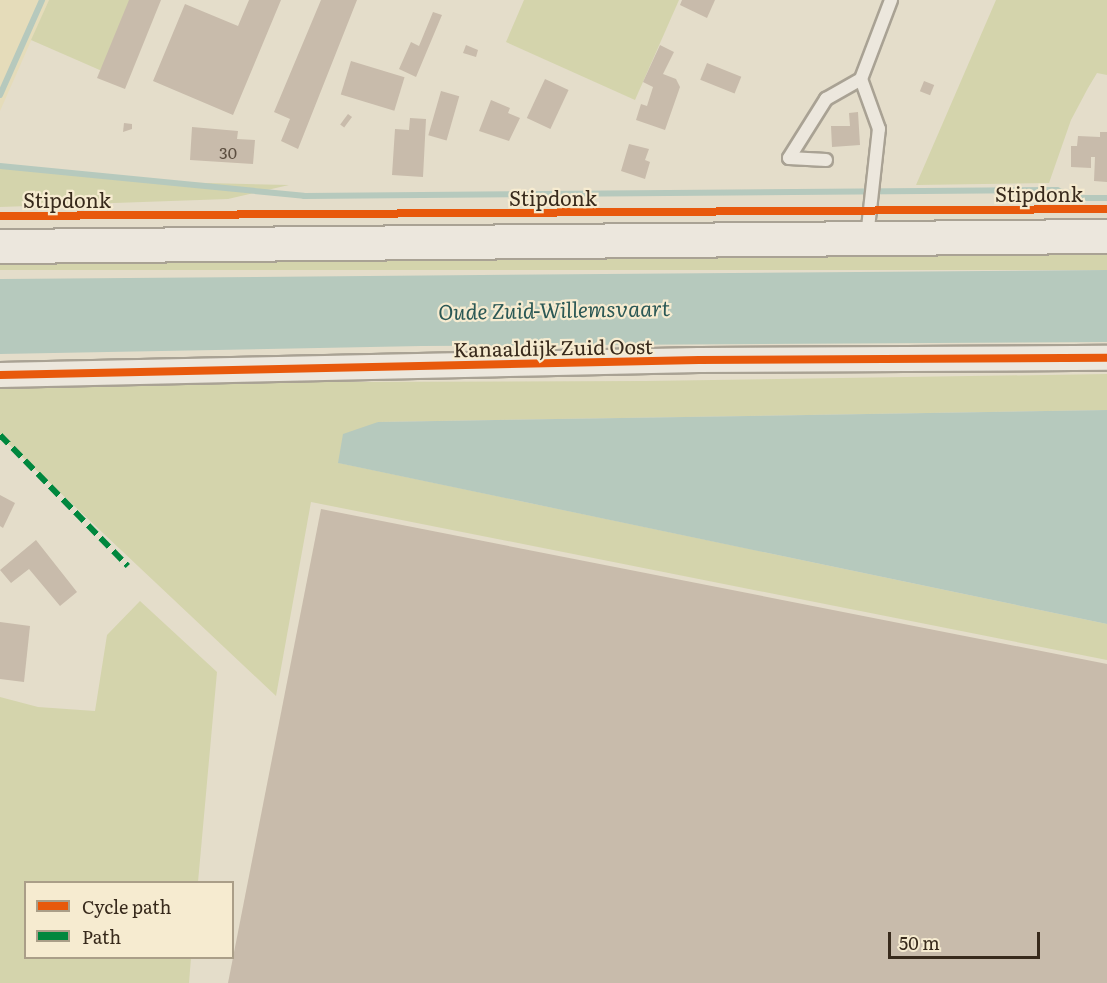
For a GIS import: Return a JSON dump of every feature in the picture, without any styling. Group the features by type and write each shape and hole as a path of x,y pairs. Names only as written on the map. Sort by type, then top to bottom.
{"main road":[{"path":"0,246 1107,236"}],"street":[{"name":"Kanaaldijk Zuid Oost","path":"0,375 688,360 1107,358"}],"lane":[{"path":"826,160 789,158 826,99 861,79 891,0"},
{"path":"861,79 879,129 867,238"}],"shaded area":[{"path":"0,0 49,0 0,111"}],"green space":[{"path":"49,0 132,0 102,71 31,40"},
{"path":"524,0 679,0 635,100 506,42"},
{"path":"996,0 1107,0 1107,75 1097,73 1088,88 1071,120 1049,183 916,185"},
{"path":"13,165 168,182 289,185 228,199 0,207 0,166"},
{"path":"0,250 1107,250 1107,270 0,270"},
{"path":"1107,374 1107,410 378,422 339,463 1107,624 1107,660 311,502 276,696 0,436 0,383 645,381"},
{"path":"140,601 217,672 198,881 24,881 24,959 191,959 189,983 0,983 0,697 38,707 95,711 107,635"}],"water":[{"name":"Oude Zuid-Willemsvaart","path":"1107,270 1107,342 422,346 0,354 0,279"},
{"path":"1107,410 1107,624 338,463 343,434 378,422"}],"building":[{"path":"129,0 161,0 125,89 97,78"},
{"path":"249,0 281,0 233,115 153,81 185,4 238,26"},
{"path":"321,0 357,0 298,149 281,141 290,119 274,112"},
{"path":"682,0 715,0 707,18 680,5"},
{"path":"433,12 442,15 416,77 399,69 411,42 419,46"},
{"path":"466,45 478,50 476,57 463,53"},
{"path":"660,45 674,52 663,74 676,79 680,87 665,130 636,120 641,104 647,106 653,87 643,82"},
{"path":"351,61 405,77 394,111 341,94"},
{"path":"707,63 741,77 735,94 700,80"},
{"path":"545,79 569,90 550,129 527,118"},
{"path":"924,81 934,85 930,95 920,91"},
{"path":"441,91 459,96 447,140 428,135"},
{"path":"491,100 510,108 508,113 520,118 509,141 479,131"},
{"path":"858,112 860,145 832,147 831,126 850,126 849,113"},
{"path":"348,114 352,117 344,127 340,124"},
{"path":"410,118 426,119 423,177 392,175 395,129 409,130"},
{"path":"124,123 132,124 132,129 123,132"},
{"path":"192,127 238,131 237,139 255,140 253,164 190,160"},
{"path":"1100,132 1107,132 1107,182 1094,181 1095,157 1091,157 1091,168 1071,167 1071,146 1077,146 1078,136 1100,137"},
{"path":"629,144 649,149 645,160 650,162 645,179 621,171"},
{"path":"0,495 15,503 3,528 0,526"},
{"path":"321,509 1107,664 1107,983 228,983"},
{"path":"36,540 77,592 60,606 29,569 11,583 0,570"},
{"path":"0,622 30,626 24,682 0,679"}],"waterway":[{"path":"0,95 42,0"},
{"path":"0,166 304,196 1057,190 1078,198 1107,198"}],"marked path":[{"path":"0,435 128,566"}],"cycle path":[{"name":"Stipdonk","path":"0,216 1107,209"},
{"path":"0,375 699,360 1107,358"}]}
